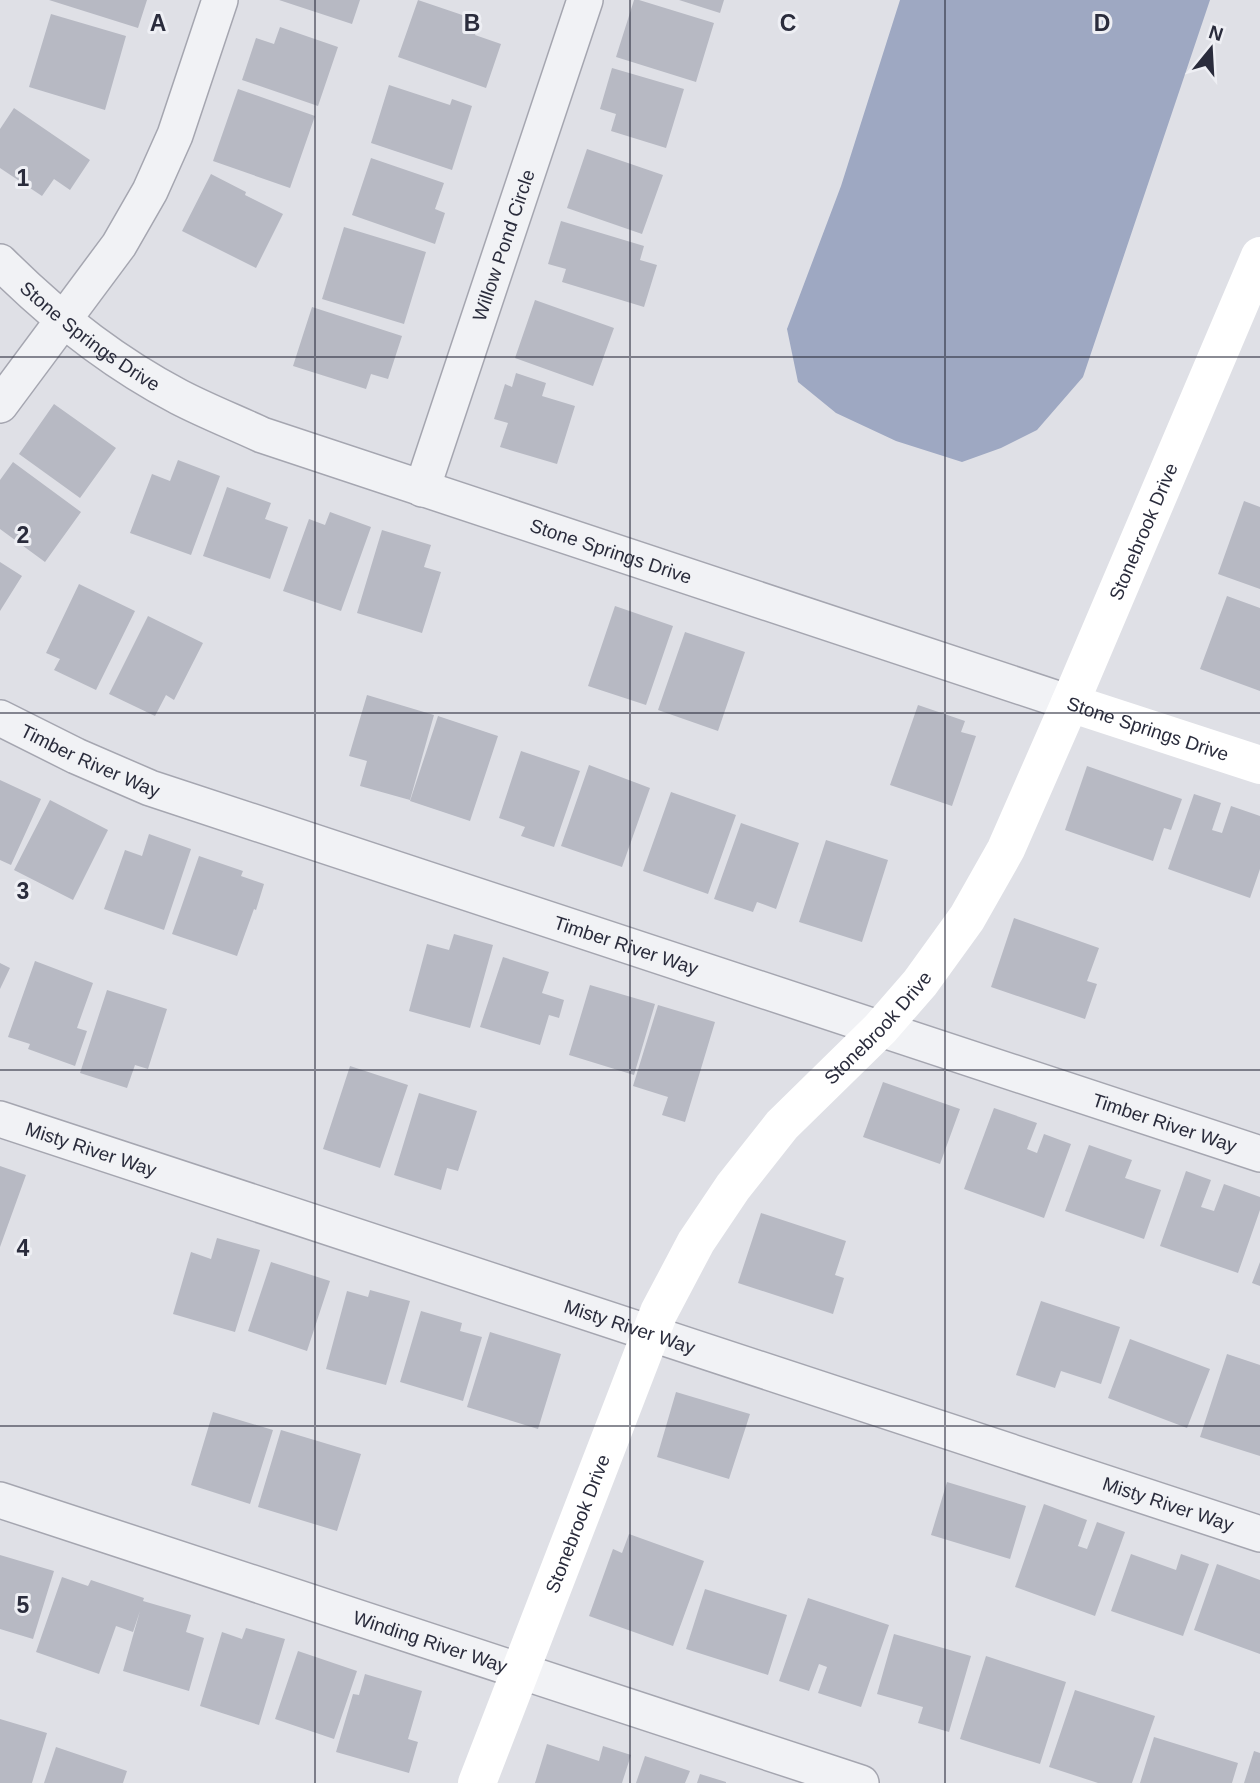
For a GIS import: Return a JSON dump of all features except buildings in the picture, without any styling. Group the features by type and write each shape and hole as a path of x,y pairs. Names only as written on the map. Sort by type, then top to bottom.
{"street":[{"path":"0,405 119,245 150,191 175,135 220,0"},
{"name":"Willow Pond Circle","path":"422,489 585,0"},
{"name":"Stonebrook Drive","path":"477,1783 659,1312 696,1242 733,1187 782,1125 880,1029 920,983 967,918 1006,849 1260,256"},
{"name":"Stone Springs Drive","path":"0,262 27,289 111,355 178,396 262,435 1260,765"},
{"name":"Timber River Way","path":"0,718 76,756 150,788 1260,1154"},
{"name":"Misty River Way","path":"0,1119 1260,1534"},
{"name":"Winding River Way","path":"0,1500 861,1783"}],"water":[{"path":"900,0 1210,0 1083,377 1037,430 1001,448 962,462 896,441 836,413 798,382 787,329 841,186"}]}
